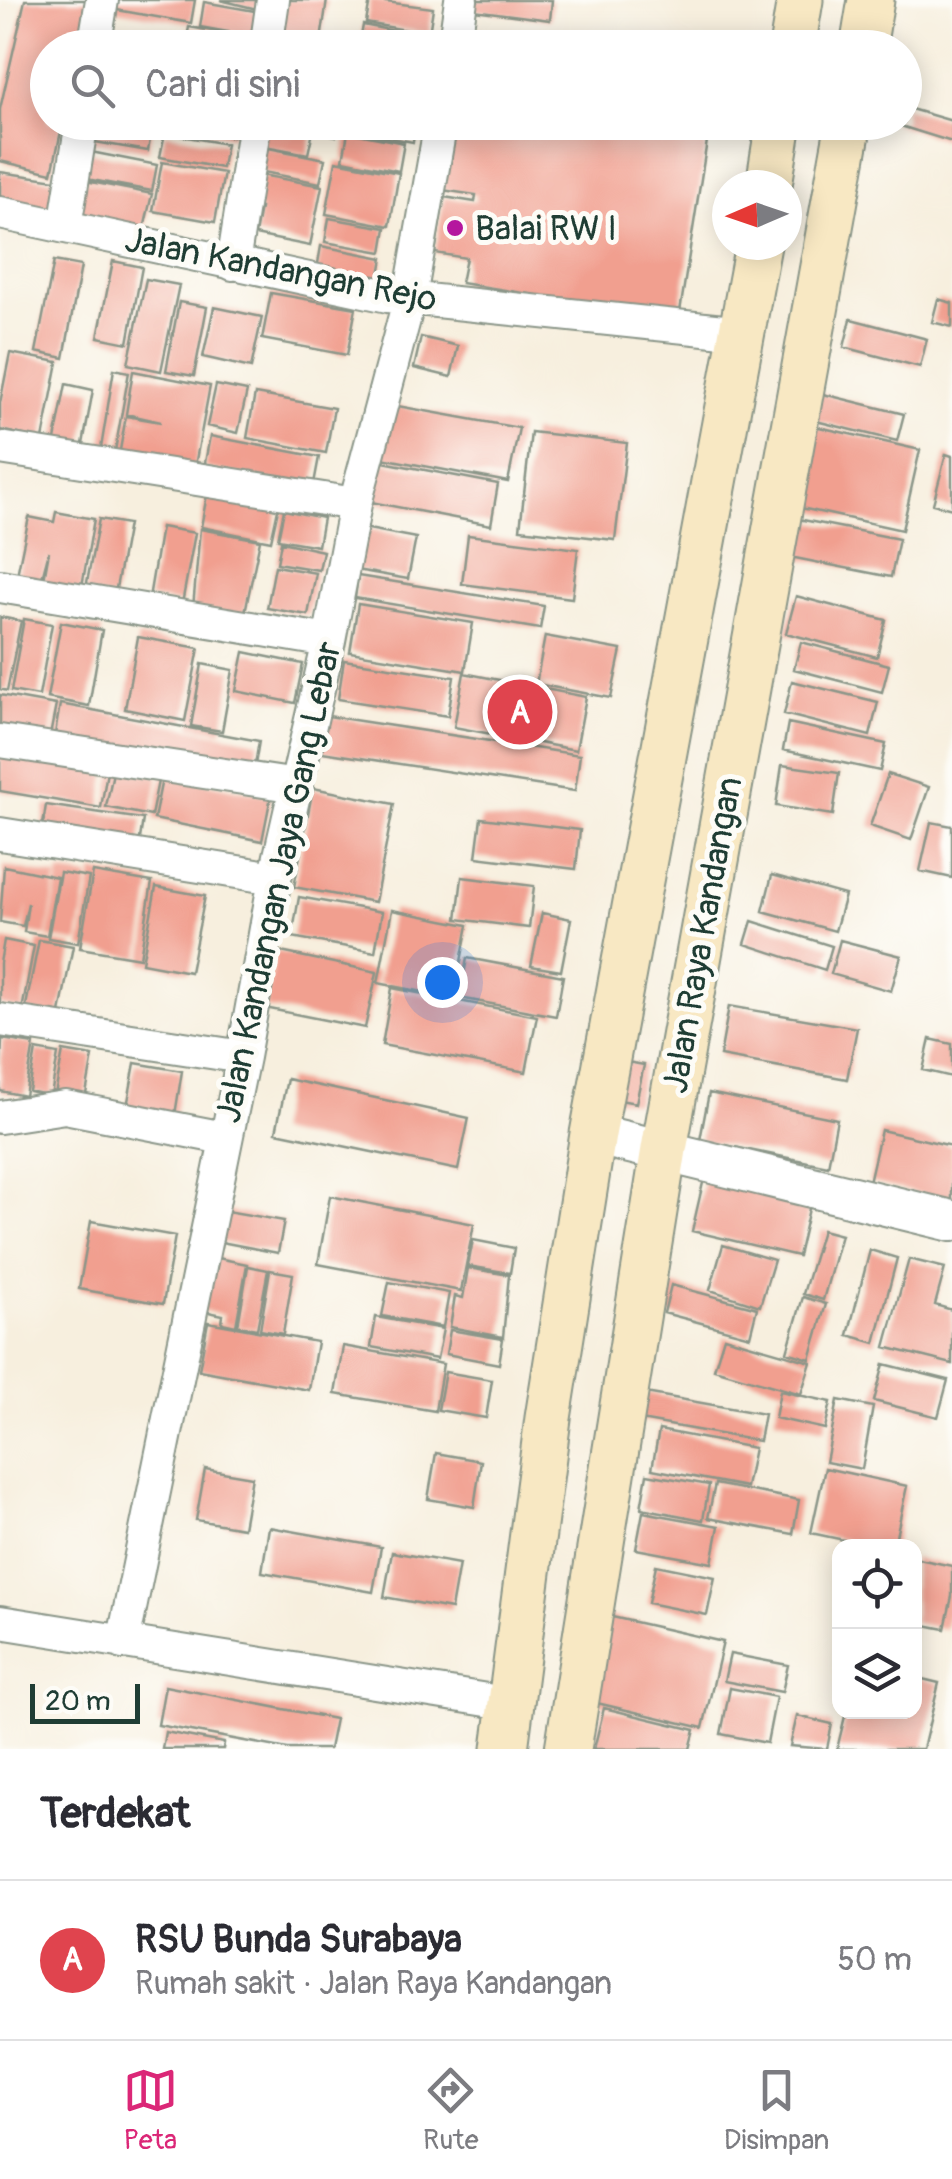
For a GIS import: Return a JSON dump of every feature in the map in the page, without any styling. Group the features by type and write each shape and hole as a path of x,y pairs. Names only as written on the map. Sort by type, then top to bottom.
{"main road":[{"path":"795,30 800,0"},
{"path":"866,30 871,0"},
{"path":"771,170 776,140"},
{"name":"Jalan Raya Kandangan","path":"568,1749 664,1150 846,140"},
{"name":"Jalan Raya Kandangan","path":"505,1749 548,1418 593,1134 755,260"}],"street":[{"path":"97,30 102,0"},
{"path":"269,30 273,0"},
{"path":"457,30 461,0"},
{"path":"64,226 79,140"},
{"path":"233,264 252,140"},
{"name":"Jalan Kandangan Jaya Gang Lebar","path":"123,1642 243,1057 275,878 330,641 355,504 410,297 438,140"},
{"name":"Jalan Kandangan Rejo","path":"0,213 388,296 743,333"},
{"path":"0,448 355,504"},
{"path":"0,586 330,641"},
{"path":"0,741 297,786"},
{"path":"0,834 275,878"},
{"path":"0,1020 243,1057"},
{"path":"0,1118 65,1107 224,1138"},
{"path":"593,1134 952,1221"},
{"path":"0,1622 512,1704"}],"building":[{"path":"25,0 91,0 85,30 30,30 30,140 59,140 52,173 0,161 0,109"},
{"path":"112,0 195,0 191,23 111,9"},
{"path":"220,0 259,0 257,9"},
{"path":"281,0 327,0 323,30 273,30"},
{"path":"370,0 433,8 430,30 366,23"},
{"path":"467,0 552,0 550,20 466,9"},
{"path":"204,2 260,12 257,30 200,27"},
{"path":"363,25 389,30 362,30"},
{"path":"922,112 952,121 952,142 922,133"},
{"path":"89,140 150,140 148,151"},
{"path":"164,140 226,144 222,168 160,157"},
{"path":"260,140 311,140 308,154 259,145"},
{"path":"347,140 404,143 399,171 343,160"},
{"path":"450,140 707,140 679,318 461,283 466,258 435,253 444,197 475,202 476,195 442,190"},
{"path":"258,146 325,159 320,183 253,170"},
{"path":"86,151 157,165 152,191 81,178"},
{"path":"336,161 399,173 390,226 326,214"},
{"path":"162,162 224,173 215,222 153,211"},
{"path":"0,172 56,180 52,210 0,203"},
{"path":"261,175 322,186 310,246 255,235"},
{"path":"81,180 152,194 144,229 74,216"},
{"path":"329,218 386,228 382,252 325,242"},
{"path":"321,246 383,258 378,286 316,275"},
{"path":"54,261 81,266 64,358 36,352"},
{"path":"113,261 142,267 128,343 98,337"},
{"path":"146,279 179,285 161,371 128,364"},
{"path":"271,293 356,308 347,355 262,339"},
{"path":"938,299 952,303 952,327 932,322"},
{"path":"179,302 207,307 194,376 166,371"},
{"path":"214,307 262,317 251,368 203,357"},
{"path":"851,319 927,339 920,367 844,347"},
{"path":"421,337 458,346 451,377 414,368"},
{"path":"10,353 58,362 43,439 0,430 0,403"},
{"path":"114,369 129,372 115,451 101,448"},
{"path":"133,371 210,386 194,471 119,456 126,416 161,422 126,414"},
{"path":"66,384 93,390 81,455 53,450"},
{"path":"216,385 247,391 238,433 207,426"},
{"path":"815,392 904,414 897,441 808,419"},
{"path":"255,394 334,408 326,453 247,438"},
{"path":"392,405 519,428 508,482 382,458"},
{"path":"810,425 920,450 902,530 792,506"},
{"path":"531,432 627,443 615,540 520,529"},
{"path":"210,436 319,457 313,489 204,468"},
{"path":"946,454 952,456 952,509 933,504"},
{"path":"378,461 498,484 491,525 371,502"},
{"path":"207,495 278,509 271,541 201,527"},
{"path":"284,510 323,518 318,546 278,539"},
{"path":"56,512 94,519 81,592 43,585 49,551 41,581 17,575 29,517 54,522"},
{"path":"99,519 128,524 114,599 85,593"},
{"path":"798,519 899,539 891,577 790,557"},
{"path":"161,527 195,533 182,604 149,598"},
{"path":"363,528 416,538 408,579 356,570"},
{"path":"200,529 260,540 244,617 193,608"},
{"path":"468,535 578,549 572,598 462,584"},
{"path":"281,542 323,551 319,570 277,563"},
{"path":"275,566 316,573 308,615 267,608"},
{"path":"358,576 544,606 540,629 355,598"},
{"path":"796,596 886,620 877,657 786,633"},
{"path":"358,604 473,623 465,671 350,652"},
{"path":"0,617 21,621 7,691 0,689"},
{"path":"24,619 52,624 39,696 11,691"},
{"path":"61,622 102,630 89,706 47,698"},
{"path":"545,636 621,650 611,698 536,684"},
{"path":"138,637 199,648 185,721 125,709"},
{"path":"801,642 889,665 882,692 794,669"},
{"path":"244,652 303,664 295,703 236,691"},
{"path":"344,660 454,677 448,716 338,699"},
{"path":"202,664 233,670 222,731 191,726"},
{"path":"464,673 586,697 576,750 454,727"},
{"path":"792,681 878,702 870,736 784,714"},
{"path":"0,695 56,705 48,746 0,737"},
{"path":"60,704 259,741 253,777 54,740"},
{"path":"328,716 580,755 575,791 322,752"},
{"path":"788,723 886,744 880,771 783,750"},
{"path":"0,748 108,765 101,808 0,791"},
{"path":"782,765 839,773 833,815 776,806"},
{"path":"114,767 159,776 151,816 106,807"},
{"path":"163,774 271,796 262,841 154,819"},
{"path":"888,774 929,787 911,840 870,826"},
{"path":"313,788 394,804 375,902 294,887"},
{"path":"46,805 143,819 138,852 41,838"},
{"path":"481,818 580,830 576,869 476,857"},
{"path":"931,822 952,826 952,878 920,871"},
{"path":"4,866 57,877 47,936 24,932 28,903 23,926 0,922"},
{"path":"60,872 89,877 78,943 48,938"},
{"path":"93,872 152,882 140,958 80,948"},
{"path":"772,875 845,895 835,931 763,911"},
{"path":"462,877 534,886 529,928 457,919"},
{"path":"156,887 205,896 190,972 142,963"},
{"path":"299,897 382,912 375,952 292,937"},
{"path":"392,910 468,925 454,998 378,983"},
{"path":"542,913 571,919 561,971 531,966"},
{"path":"752,921 832,946 825,970 745,944"},
{"path":"4,940 34,946 22,1010 0,1005"},
{"path":"39,940 73,946 59,1018 25,1011"},
{"path":"840,940 901,956 891,991 831,974"},
{"path":"276,951 377,972 365,1028 265,1008"},
{"path":"467,958 563,976 556,1016 460,998"},
{"path":"392,988 537,1016 526,1072 382,1045"},
{"path":"729,1006 857,1028 847,1079 720,1056"},
{"path":"2,1039 34,1044 25,1096 0,1091"},
{"path":"930,1039 952,1044 952,1077 923,1070"},
{"path":"36,1050 58,1054 51,1096 29,1091"},
{"path":"63,1051 93,1056 84,1105 54,1100"},
{"path":"616,1060 644,1065 636,1103 609,1098"},
{"path":"135,1063 182,1071 175,1115 127,1107"},
{"path":"287,1079 469,1118 458,1170 276,1132"},
{"path":"709,1093 837,1119 828,1166 700,1140"},
{"path":"881,1130 952,1146 952,1201 869,1182"},
{"path":"705,1174 811,1200 798,1256 692,1231"},
{"path":"330,1196 474,1224 461,1291 318,1264"},
{"path":"221,1210 284,1221 278,1253 216,1241"},
{"path":"91,1221 175,1236 163,1304 79,1289"},
{"path":"822,1230 841,1235 823,1300 803,1294"},
{"path":"473,1240 514,1248 510,1273 468,1266"},
{"path":"723,1245 774,1260 760,1306 710,1290"},
{"path":"870,1250 897,1258 875,1343 848,1335"},
{"path":"203,1255 247,1264 236,1326 222,1323 223,1315 194,1309"},
{"path":"909,1259 945,1268 935,1305 952,1310 952,1364 885,1347"},
{"path":"248,1266 268,1270 257,1329 238,1326"},
{"path":"468,1268 509,1275 503,1337 450,1327 455,1296 463,1298"},
{"path":"270,1270 293,1274 283,1334 260,1330"},
{"path":"389,1282 449,1293 443,1327 382,1316"},
{"path":"671,1285 757,1308 750,1336 664,1313"},
{"path":"803,1297 826,1304 810,1359 787,1352"},
{"path":"376,1317 443,1329 437,1359 371,1347"},
{"path":"208,1322 317,1342 309,1390 199,1370"},
{"path":"450,1330 503,1339 499,1364 446,1354"},
{"path":"724,1337 811,1362 801,1394 714,1369"},
{"path":"343,1346 443,1364 435,1411 335,1394"},
{"path":"884,1364 948,1380 938,1417 874,1401"},
{"path":"445,1372 492,1380 486,1418 438,1410"},
{"path":"780,1391 831,1402 825,1429 775,1418"},
{"path":"640,1392 764,1414 759,1441 635,1419"},
{"path":"838,1400 873,1407 862,1469 826,1462"},
{"path":"659,1430 754,1448 746,1487 652,1469"},
{"path":"436,1453 481,1461 474,1507 428,1499"},
{"path":"825,1468 907,1486 896,1539 839,1539 811,1533"},
{"path":"205,1469 252,1477 243,1528 196,1520"},
{"path":"647,1474 709,1485 703,1520 641,1508"},
{"path":"715,1484 799,1500 793,1534 708,1518"},
{"path":"643,1512 719,1526 712,1563 636,1549"},
{"path":"269,1527 381,1547 373,1592 262,1572"},
{"path":"392,1552 459,1564 451,1609 384,1597"},
{"path":"922,1560 952,1566 952,1596 945,1629 922,1625"},
{"path":"656,1565 715,1577 707,1615 648,1603"},
{"path":"599,1614 723,1642 703,1728 580,1699"},
{"path":"730,1654 788,1665 782,1692 724,1681"},
{"path":"922,1679 939,1683 923,1749 837,1749 844,1719 922,1719"},
{"path":"165,1686 335,1719 329,1749 288,1749 158,1725"},
{"path":"730,1688 776,1697 767,1743 721,1734"},
{"path":"604,1708 695,1730 690,1749 594,1749"},
{"path":"797,1716 832,1724 827,1749 790,1746"},
{"path":"165,1732 224,1743 223,1749 162,1749"}],"place":[{"name":"Balai RW I","path":"455,228"},
{"name":"RSU Bunda Surabaya","path":"520,712"}]}
